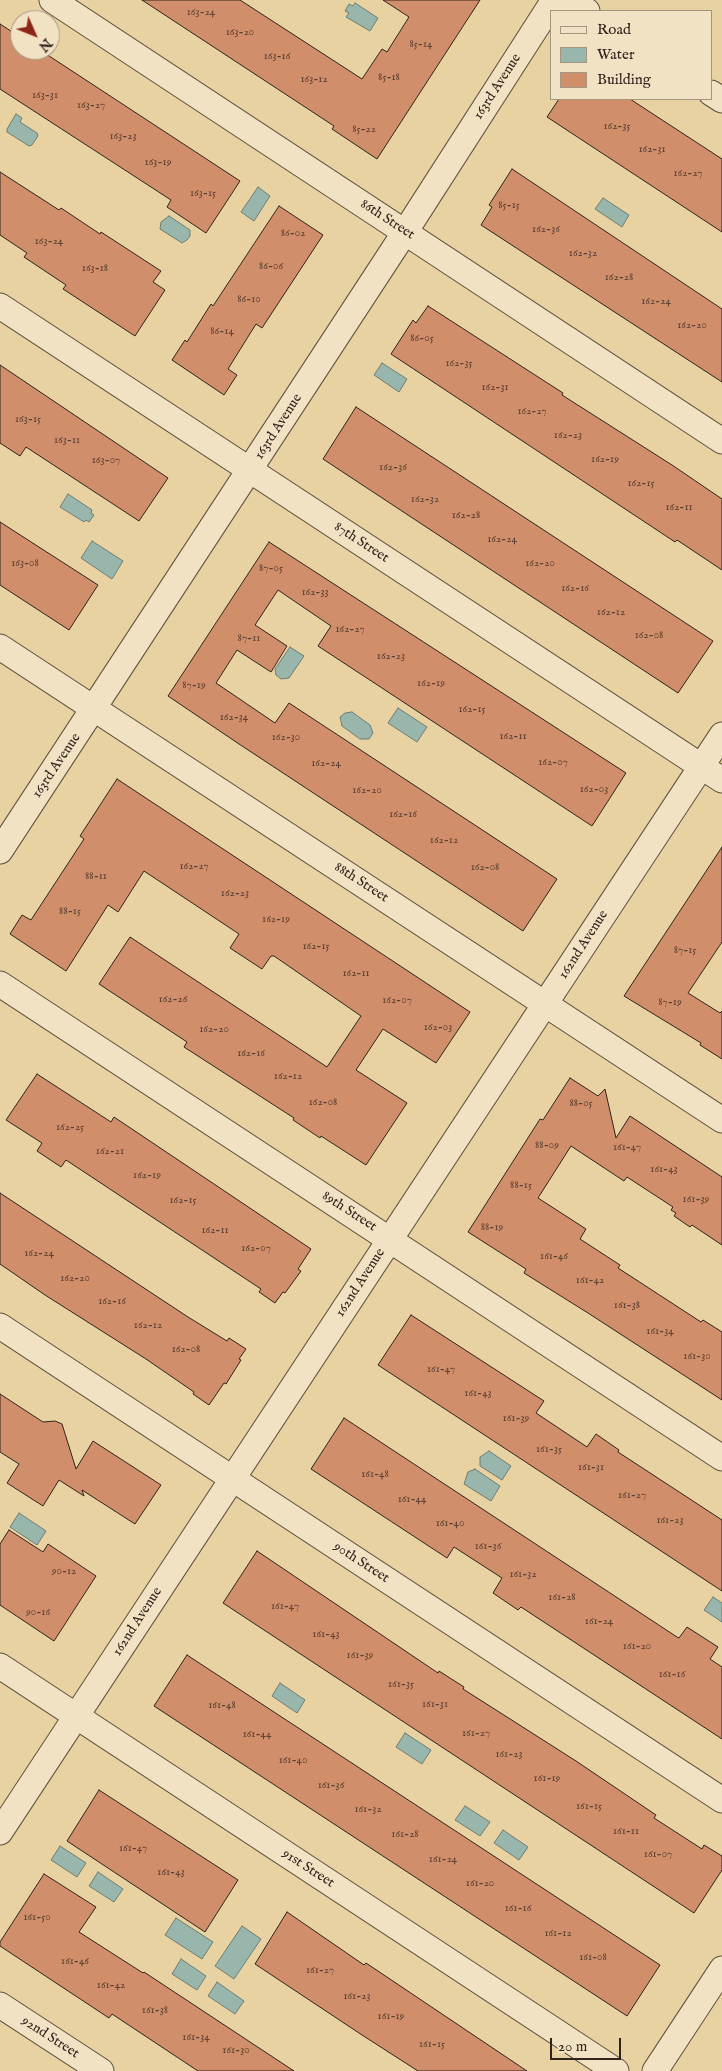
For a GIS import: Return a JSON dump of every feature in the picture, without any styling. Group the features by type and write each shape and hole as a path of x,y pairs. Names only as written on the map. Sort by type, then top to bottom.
{"street":[{"name":"86th Street","path":"52,0 722,441"},
{"name":"163rd Avenue","path":"0,851 405,232 554,0"},
{"path":"570,0 585,10"},
{"name":"87th Street","path":"0,306 722,780"},
{"name":"88th Street","path":"0,647 722,1120"},
{"name":"162nd Avenue","path":"0,1832 722,735"},
{"name":"89th Street","path":"0,984 722,1458"},
{"name":"90th Street","path":"0,1326 722,1800"},
{"name":"91st Street","path":"0,1666 616,2071"},
{"path":"655,2071 722,1969"},
{"name":"92nd Street","path":"0,2004 101,2071"}],"water":[{"path":"355,3 378,18 370,31 346,17 349,13 345,11 349,4 353,6"},
{"path":"16,114 22,118 20,122 37,133 38,136 32,145 29,146 7,132"},
{"path":"258,187 270,196 254,221 241,212"},
{"path":"603,198 629,215 622,227 595,209"},
{"path":"169,216 190,230 190,236 187,240 182,243 160,229 161,222"},
{"path":"382,363 407,379 399,392 374,375"},
{"path":"68,494 92,510 91,513 94,515 89,522 86,520 84,522 60,507"},
{"path":"92,541 123,561 112,579 81,558"},
{"path":"290,647 304,656 289,678 281,679 276,675 275,669"},
{"path":"398,708 427,727 417,742 388,723"},
{"path":"352,712 370,725 373,733 369,739 360,739 342,726 340,717 345,713"},
{"path":"489,1451 511,1466 502,1480 480,1466 480,1457"},
{"path":"475,1469 500,1486 491,1501 464,1484 468,1472"},
{"path":"19,1513 46,1531 37,1545 10,1527"},
{"path":"713,1597 722,1603 722,1622 704,1610"},
{"path":"280,1683 305,1700 297,1713 272,1696"},
{"path":"405,1733 431,1750 422,1764 396,1747"},
{"path":"465,1806 490,1822 480,1836 455,1820"},
{"path":"503,1830 528,1847 519,1860 494,1843"},
{"path":"60,1846 86,1863 77,1877 51,1860"},
{"path":"98,1872 123,1889 114,1902 89,1886"},
{"path":"176,1918 213,1942 202,1959 165,1935"},
{"path":"242,1926 261,1939 234,1979 215,1966"},
{"path":"181,1959 206,1976 197,1990 172,1974"},
{"path":"217,1982 244,2001 235,2014 208,1996"}],"building":[{"path":"142,0 240,0 362,79 382,49 387,52 409,17 383,0 480,0 377,159 332,129 334,126"},
{"path":"0,24 10,30 10,60 55,60 240,181 206,233 167,207 171,200 0,89"},
{"path":"558,100 632,100 722,159 722,232 547,117"},
{"path":"512,169 722,309 722,382 481,225 492,207 489,205"},
{"path":"0,172 59,210 61,208 100,234 101,232 161,271 153,282 165,290 135,336 63,289 66,285 24,257 27,253 0,235"},
{"path":"279,206 323,235 262,328 256,324 228,369 237,375 224,395 172,360 185,340 187,342 211,304 213,306"},
{"path":"428,306 722,499 722,570 677,540 675,542 391,354 413,320 416,323"},
{"path":"0,365 168,478 139,521 26,447 20,456 0,443"},
{"path":"356,407 713,641 678,693 323,459"},
{"path":"0,522 98,585 69,630 0,585"},
{"path":"269,542 626,773 592,826 318,646 331,626 278,590 255,625 287,646 271,672 237,650 216,683 275,723 289,703 557,879 523,931 168,696"},
{"path":"117,779 470,1012 436,1063 383,1029 356,1070 407,1103 366,1165 321,1136 320,1138 293,1120 294,1118 184,1047 187,1042 99,984 130,937 327,1067 361,1016 274,956 271,956 262,969 230,948 239,934 144,871 118,912 108,905 66,971 10,934 22,915 31,920 84,839 80,836"},
{"path":"722,847 722,942 688,993 720,1013 722,1011 722,1059 700,1045 701,1043 624,996"},
{"path":"37,1074 111,1122 114,1117 311,1249 298,1269 301,1271 285,1293 283,1292 275,1303 259,1292 261,1289 66,1160 61,1167 37,1151 42,1143 6,1120"},
{"path":"570,1078 598,1096 605,1089 616,1138 630,1116 722,1177 722,1245 692,1225 690,1227 674,1216 676,1213 671,1210 673,1207 627,1177 624,1181 571,1146 538,1198 586,1229 580,1239 620,1265 618,1268 701,1322 703,1320 722,1332 722,1400 524,1273 526,1269 468,1232 540,1119 543,1120"},
{"path":"0,1193 188,1317 227,1341 229,1338 246,1349 226,1384 224,1383 209,1405 193,1394 194,1392 146,1359 0,1264"},
{"path":"411,1315 544,1401 536,1413 587,1447 596,1434 619,1450 618,1452 722,1520 722,1591 378,1365"},
{"path":"0,1394 43,1422 55,1421 62,1424 76,1469 93,1441 161,1485 135,1524 82,1490 84,1496 59,1480 43,1506 7,1483 19,1464 0,1452"},
{"path":"344,1418 677,1637 679,1638 687,1627 718,1647 710,1659 722,1667 722,1739 521,1607 518,1610 493,1593 502,1578 454,1547 447,1558 311,1469"},
{"path":"9,1530 43,1552 48,1544 96,1576 54,1641 0,1605 0,1544"},
{"path":"257,1551 438,1673 439,1671 464,1687 463,1689 576,1761 656,1815 654,1818 702,1849 704,1845 722,1856 722,1870 694,1913 223,1603"},
{"path":"187,1655 660,1965 627,2016 154,1706"},
{"path":"99,1790 238,1880 205,1932 67,1841"},
{"path":"44,1874 96,1907 79,1932 144,1972 294,2071 198,2071 112,2014 109,2018 0,1946 0,1942"},
{"path":"287,1912 364,1965 366,1963 527,2071 418,2071 362,2035 255,1964"}]}
